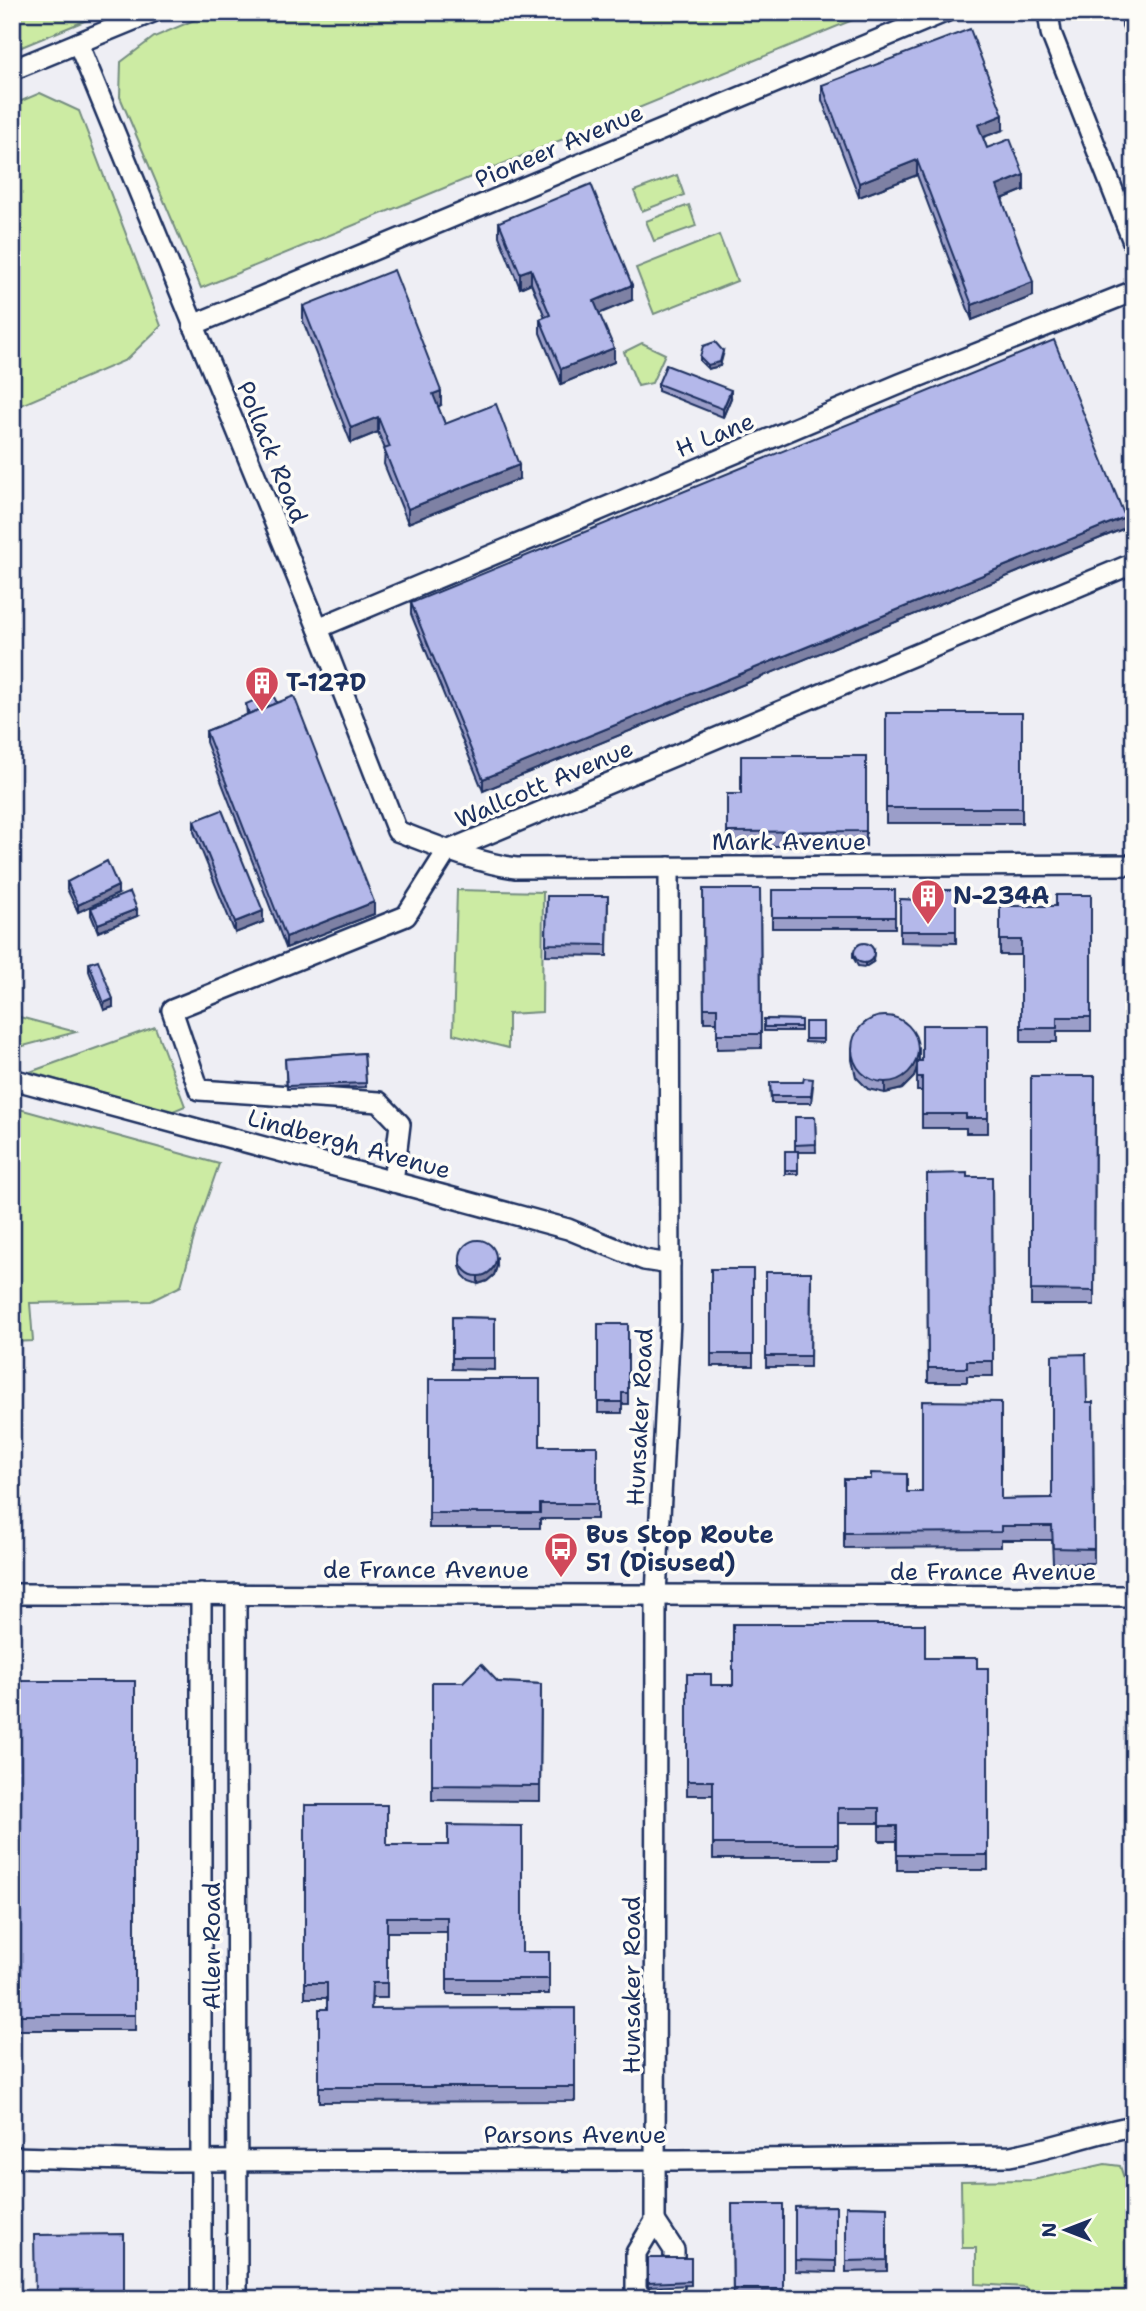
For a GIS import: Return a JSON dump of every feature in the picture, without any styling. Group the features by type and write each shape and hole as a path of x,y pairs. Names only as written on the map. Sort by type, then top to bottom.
{"street":[{"path":"12,70 153,12"},
{"name":"Pioneer Avenue","path":"193,325 945,12"},
{"path":"1048,12 1051,33 1134,244"},
{"name":"Pollack Road","path":"78,43 318,628 397,831 447,850"},
{"name":"H Lane","path":"318,628 900,384 1134,291"},
{"name":"Wallcott Avenue","path":"393,1182 400,1124 379,1102 199,1090 172,1010 406,916 447,850 1134,563"},
{"name":"Mark Avenue","path":"447,850 487,863 516,868 1134,865"},
{"name":"Hunsaker Road","path":"655,2221 656,1595 670,1320 669,867"},
{"name":"Lindbergh Avenue","path":"12,1079 568,1228 643,1259 670,1264"},
{"name":"de France Avenue","path":"12,1594 1134,1596"},
{"name":"Allen Road","path":"201,1594 201,2299"},
{"name":"Allen Road","path":"236,1594 237,2299"},
{"name":"Parsons Avenue","path":"12,2157 201,2160 655,2160 1010,2156 1043,2151 1110,2130 1134,2126"},
{"path":"644,2299 636,2291 636,2253 655,2221 674,2250 674,2262"}],"green space":[{"path":"12,12 106,12 12,51"},
{"path":"213,12 872,12 201,288 120,97 121,62 154,37"},
{"path":"40,93 79,111 161,326 126,360 12,409 12,105"},
{"path":"677,175 684,195 642,211 634,191"},
{"path":"689,205 696,226 654,241 646,221"},
{"path":"719,235 737,281 654,314 636,268"},
{"path":"642,343 665,354 652,383 638,386 624,352"},
{"path":"457,890 543,892 542,1012 508,1014 508,1048 453,1034"},
{"path":"12,1015 76,1032 12,1049"},
{"path":"155,1027 185,1106 171,1112 30,1072"},
{"path":"12,1107 219,1164 196,1230 181,1286 151,1301 30,1303 33,1341 12,1342"},
{"path":"1105,2164 1120,2166 1134,2200 1134,2299 1034,2299 1025,2287 976,2284 976,2248 962,2248 961,2181 1033,2180"}],"building":[{"path":"1123,12 1134,12 1134,39"},
{"path":"970,29 1003,115 978,125 987,148 1010,139 1024,175 997,186 1033,282 972,305 917,160 859,183 822,85"},
{"path":"591,184 632,285 594,301 614,348 561,369 540,319 550,315 531,269 520,273 499,222"},
{"path":"394,270 441,391 433,394 445,424 496,404 519,465 408,509 384,449 390,447 378,417 351,428 303,306"},
{"path":"1054,340 1125,517 483,779 411,603"},
{"path":"715,342 723,351 720,362 708,365 700,357 703,346"},
{"path":"666,365 731,390 723,409 658,384"},
{"path":"272,693 277,703 249,714 246,704"},
{"path":"294,696 374,902 286,937 206,731"},
{"path":"886,713 1022,713 1022,808 886,808"},
{"path":"741,756 866,756 866,831 727,832 727,794 741,794"},
{"path":"222,810 263,911 235,922 194,821"},
{"path":"107,861 118,886 78,905 67,882"},
{"path":"703,889 760,889 761,1034 717,1034 717,1008 704,1008"},
{"path":"772,890 895,890 895,917 772,917"},
{"name":"N-234A","path":"916,890 956,890 956,931 900,931 900,899 916,900"},
{"path":"130,892 137,909 98,924 91,908"},
{"path":"1056,895 1091,895 1091,1017 1057,1017 1057,1028 1021,1028 1021,940 1000,940 1000,906 1056,906"},
{"path":"547,896 608,896 607,945 546,944"},
{"path":"864,943 871,946 874,953 871,960 864,963 857,960 854,953 857,946"},
{"path":"98,960 113,999 104,1003 89,963"},
{"path":"885,1016 898,1019 908,1026 915,1036 918,1049 915,1062 908,1072 898,1079 885,1082 872,1079 862,1072 855,1062 852,1049 855,1036 862,1026 872,1019"},
{"path":"764,1019 801,1020 801,1027 764,1027"},
{"path":"805,1022 823,1022 823,1039 805,1039"},
{"path":"922,1025 988,1025 988,1118 966,1118 966,1114 922,1114 922,1077 917,1077 917,1061 922,1061"},
{"path":"364,1053 366,1083 287,1086 285,1059"},
{"path":"1031,1076 1095,1076 1094,1291 1031,1290"},
{"path":"804,1078 813,1079 811,1096 771,1096 770,1082 803,1082"},
{"path":"795,1117 815,1117 816,1144 795,1145"},
{"path":"785,1151 798,1151 798,1170 785,1170"},
{"path":"967,1173 967,1177 992,1177 993,1361 967,1361 967,1368 928,1368 927,1174"},
{"path":"478,1240 491,1245 496,1258 491,1271 478,1276 465,1271 460,1258 465,1245"},
{"path":"711,1269 753,1269 753,1354 711,1354"},
{"path":"766,1272 811,1272 810,1356 766,1356"},
{"path":"452,1317 495,1318 495,1358 452,1358"},
{"path":"598,1324 628,1324 628,1393 622,1393 622,1402 598,1402"},
{"path":"1086,1354 1087,1402 1093,1402 1094,1549 1053,1548 1052,1526 1001,1526 1001,1532 844,1533 844,1479 871,1479 871,1473 907,1474 907,1492 922,1492 922,1401 1001,1402 1001,1499 1052,1498 1052,1355"},
{"path":"429,1379 540,1379 540,1446 597,1446 597,1504 540,1504 540,1513 429,1513"},
{"path":"733,1624 925,1624 925,1658 977,1658 977,1668 988,1668 988,1855 897,1855 897,1826 879,1826 879,1808 838,1808 838,1844 713,1844 713,1781 687,1781 687,1674 711,1674 711,1685 733,1685"},
{"path":"481,1664 498,1682 541,1684 540,1786 432,1785 432,1682 463,1682"},
{"path":"12,1681 135,1681 135,2015 12,2015"},
{"path":"305,1805 387,1805 387,1845 448,1845 448,1825 522,1826 522,1952 549,1952 549,1979 447,1979 447,1917 387,1917 387,1983 372,1983 371,2009 575,2008 575,2087 319,2087 319,2009 327,2009 327,1983 305,1983"},
{"path":"732,2204 783,2204 783,2289 733,2289"},
{"path":"836,2206 836,2261 795,2260 795,2207"},
{"path":"846,2206 887,2207 887,2260 846,2261"},
{"path":"124,2234 124,2299 35,2299 34,2235"},
{"path":"648,2258 691,2258 691,2281 648,2283"}],"place":[{"name":"T-127D","path":"262,713"},
{"name":"N-234A","path":"928,926"},
{"name":"Bus Stop Route 51 (Disused)","path":"561,1579"}]}
